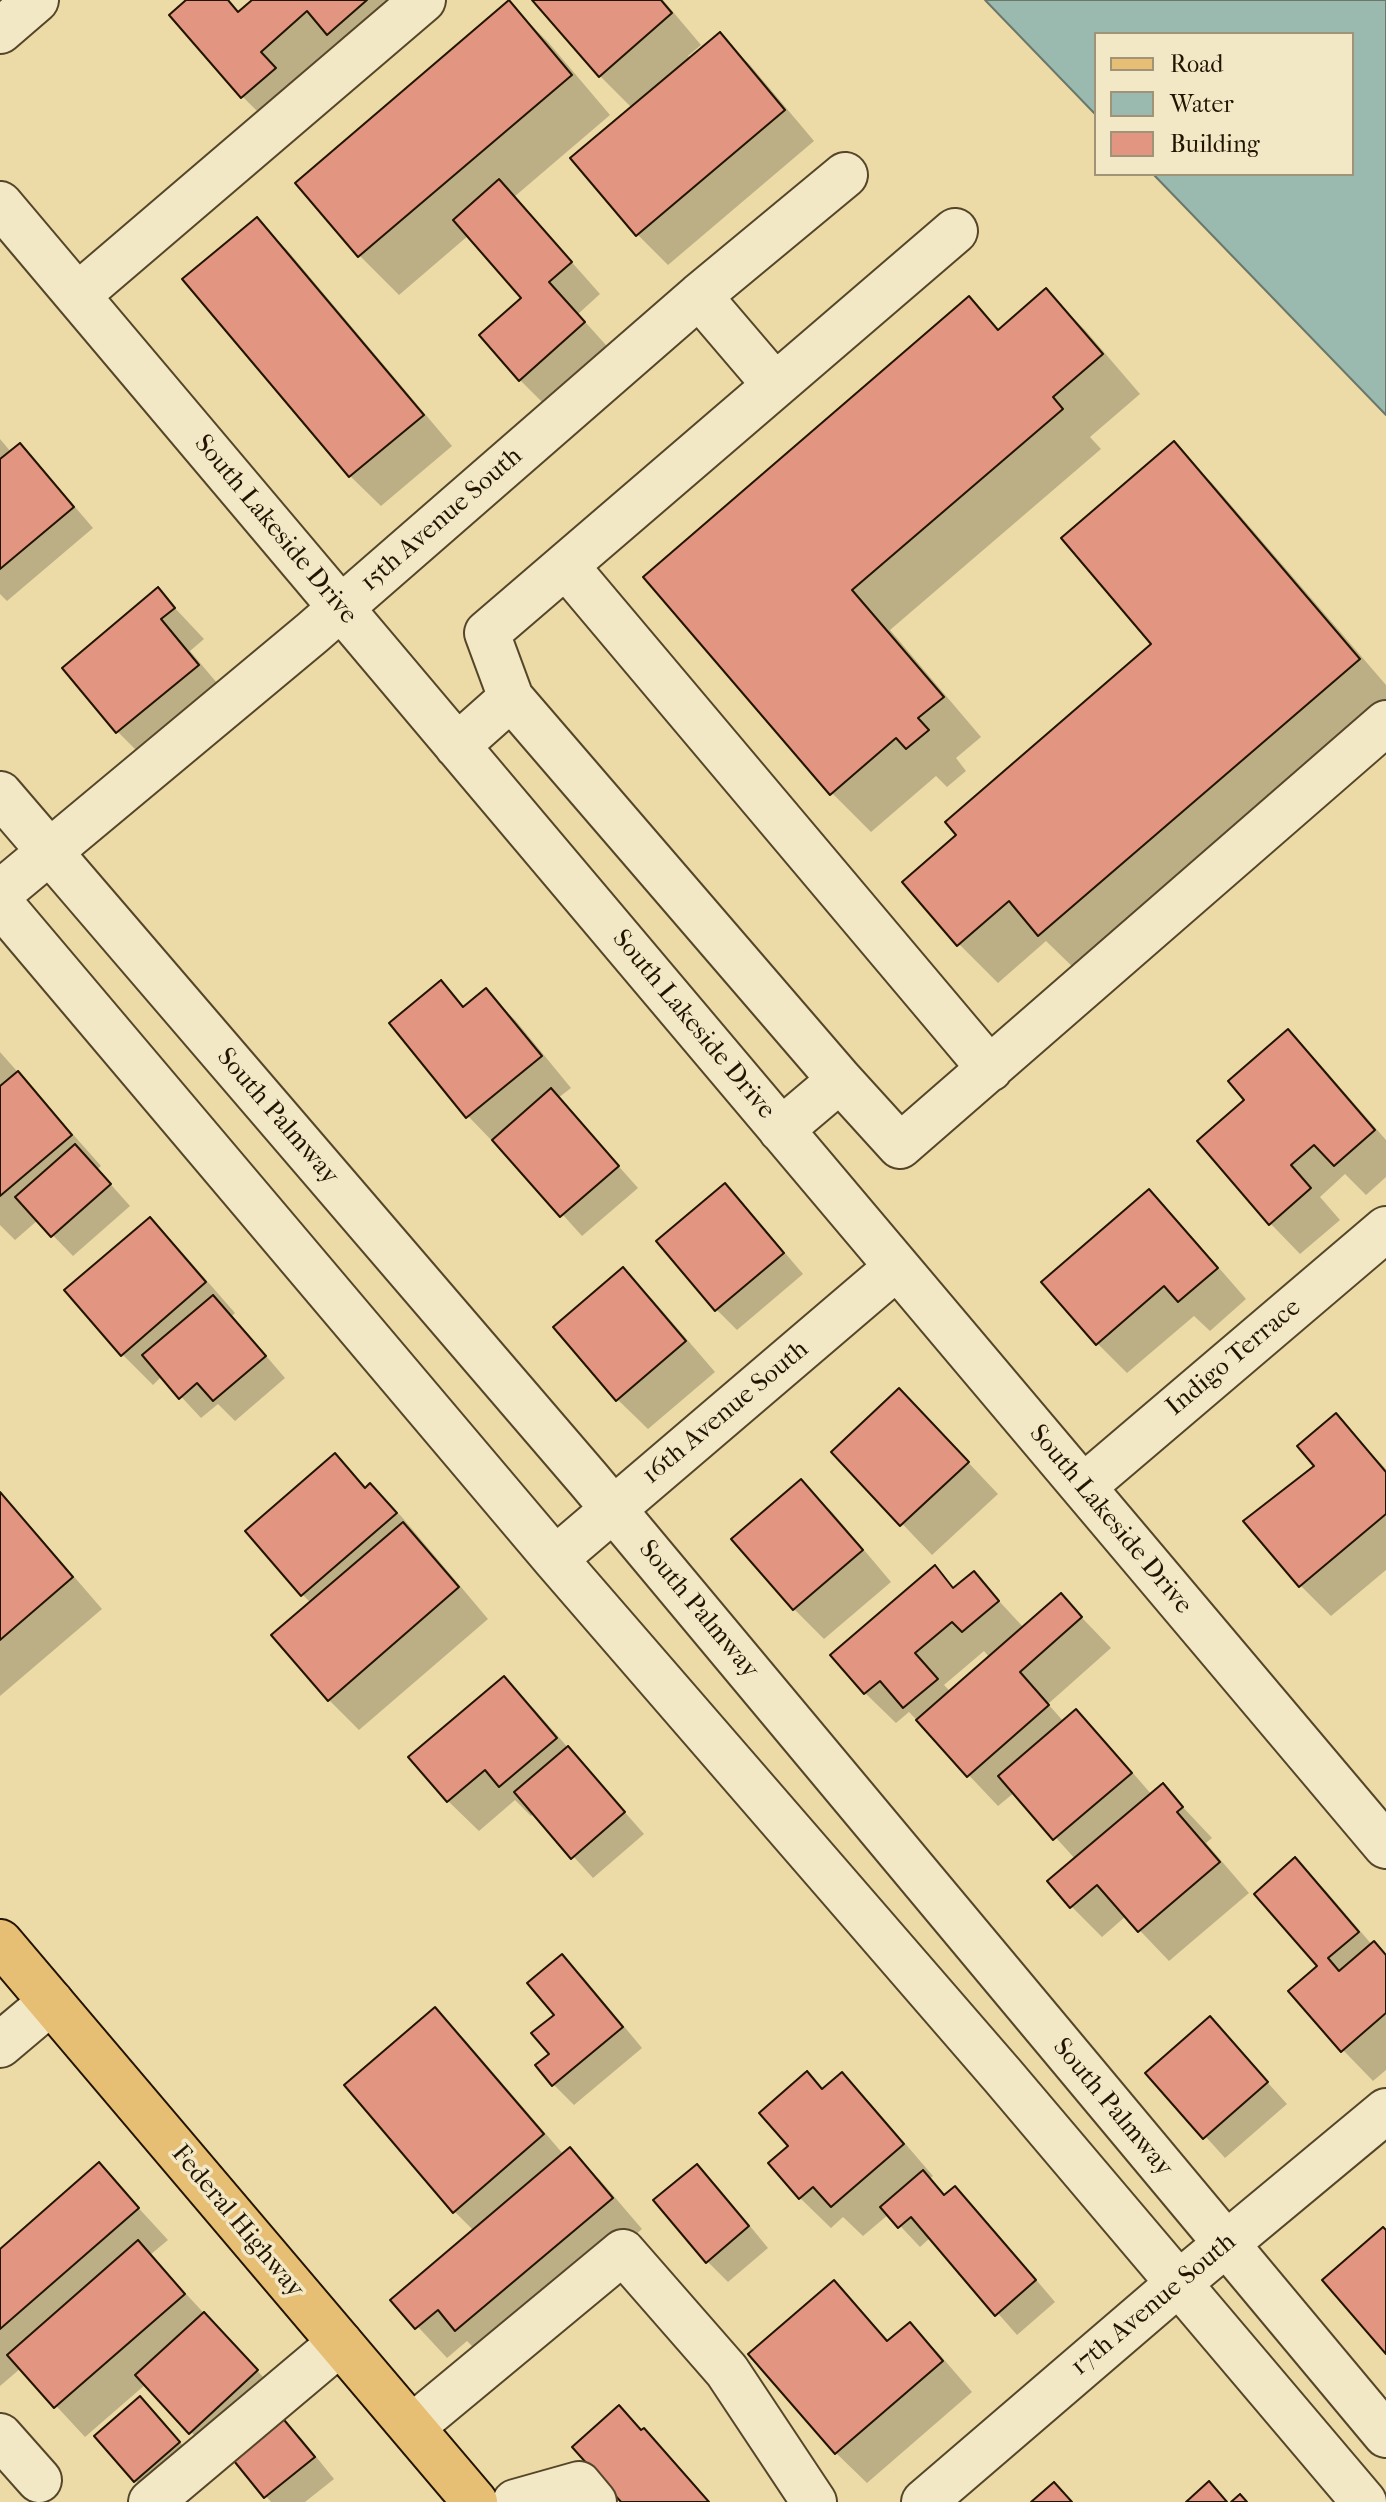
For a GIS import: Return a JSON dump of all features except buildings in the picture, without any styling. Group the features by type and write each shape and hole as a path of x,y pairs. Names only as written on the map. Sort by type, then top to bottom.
{"main road":[{"name":"Federal Highway","path":"0,1942 475,2502"}],"street":[{"path":"0,31 36,0"},
{"path":"78,295 423,0"},
{"name":"15th Avenue South","path":"0,893 341,607 699,296 845,175"},
{"name":"South Lakeside Drive","path":"0,204 1386,1846"},
{"path":"955,231 487,633 511,698 840,1080 900,1146 1386,723"},
{"path":"699,296 775,385"},
{"path":"566,566 990,1069"},
{"path":"457,746 511,698"},
{"name":"South Palmway","path":"0,794 613,1509 1386,2435"},
{"path":"0,903 555,1559 1003,2076 1364,2502"},
{"path":"781,1130 840,1080"},
{"name":"Indigo Terrace","path":"1083,1487 1386,1229"},
{"name":"16th Avenue South","path":"555,1559 897,1267"},
{"path":"0,2045 51,2002"},
{"name":"17th Avenue South","path":"924,2502 1179,2283 1386,2111"},
{"path":"412,2427 623,2252 727,2371 814,2502"},
{"path":"151,2502 340,2343"},
{"path":"0,2436 39,2480"},
{"path":"515,2502 579,2484 594,2502"}],"water":[{"path":"985,0 1386,0 1386,415 1155,176 1354,176 1354,32 1094,32 1094,113"}]}
